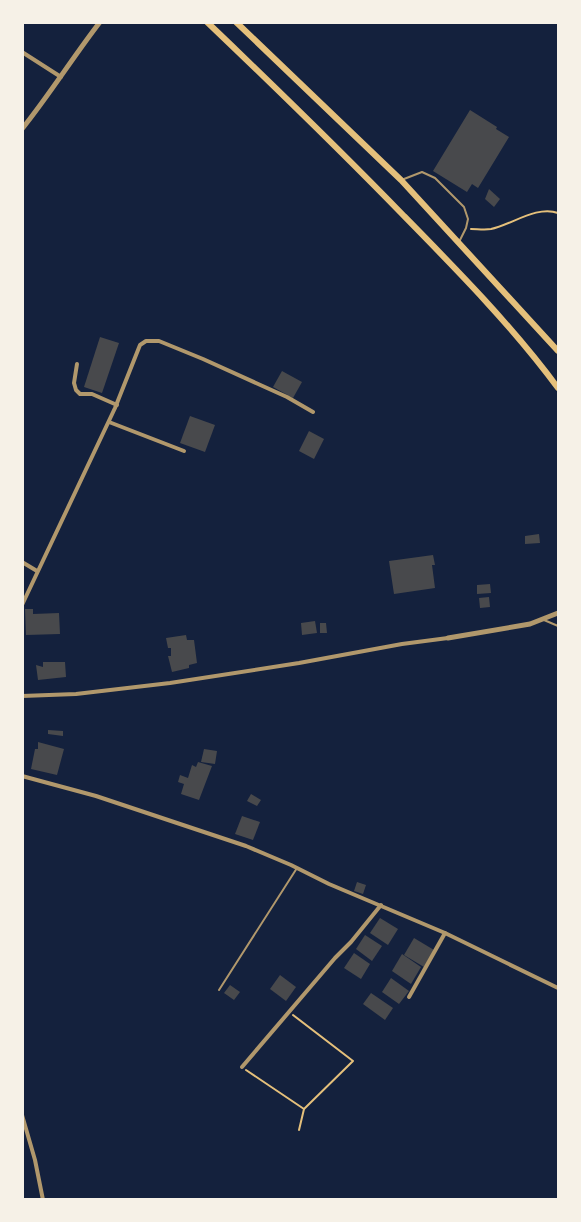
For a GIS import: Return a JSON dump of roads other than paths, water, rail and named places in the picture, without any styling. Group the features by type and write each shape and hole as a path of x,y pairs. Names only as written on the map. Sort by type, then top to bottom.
{"highway":[{"path":"207,22 300,110 462,275 546,371 558,388"},
{"path":"236,22 401,180 558,351"}],"street":[{"path":"22,129 100,22"},
{"path":"22,52 61,77"},
{"path":"22,605 117,405 140,345 146,341 158,341 203,359 278,393 313,412"},
{"path":"77,364 74,383 76,390 80,394 92,394 117,405"},
{"path":"109,422 184,451"},
{"path":"22,562 37,571"},
{"path":"22,696 76,694 170,683 530,624 558,613"},
{"path":"22,776 96,796 246,846 329,884 445,932 558,988"},
{"path":"242,1067 381,905"},
{"path":"409,997 445,932"},
{"path":"22,1115 35,1160 43,1200"}],"lane":[{"path":"401,180 422,172 435,178 464,207 468,219 459,242"},
{"path":"541,619 558,626"},
{"path":"219,990 297,868"}]}
